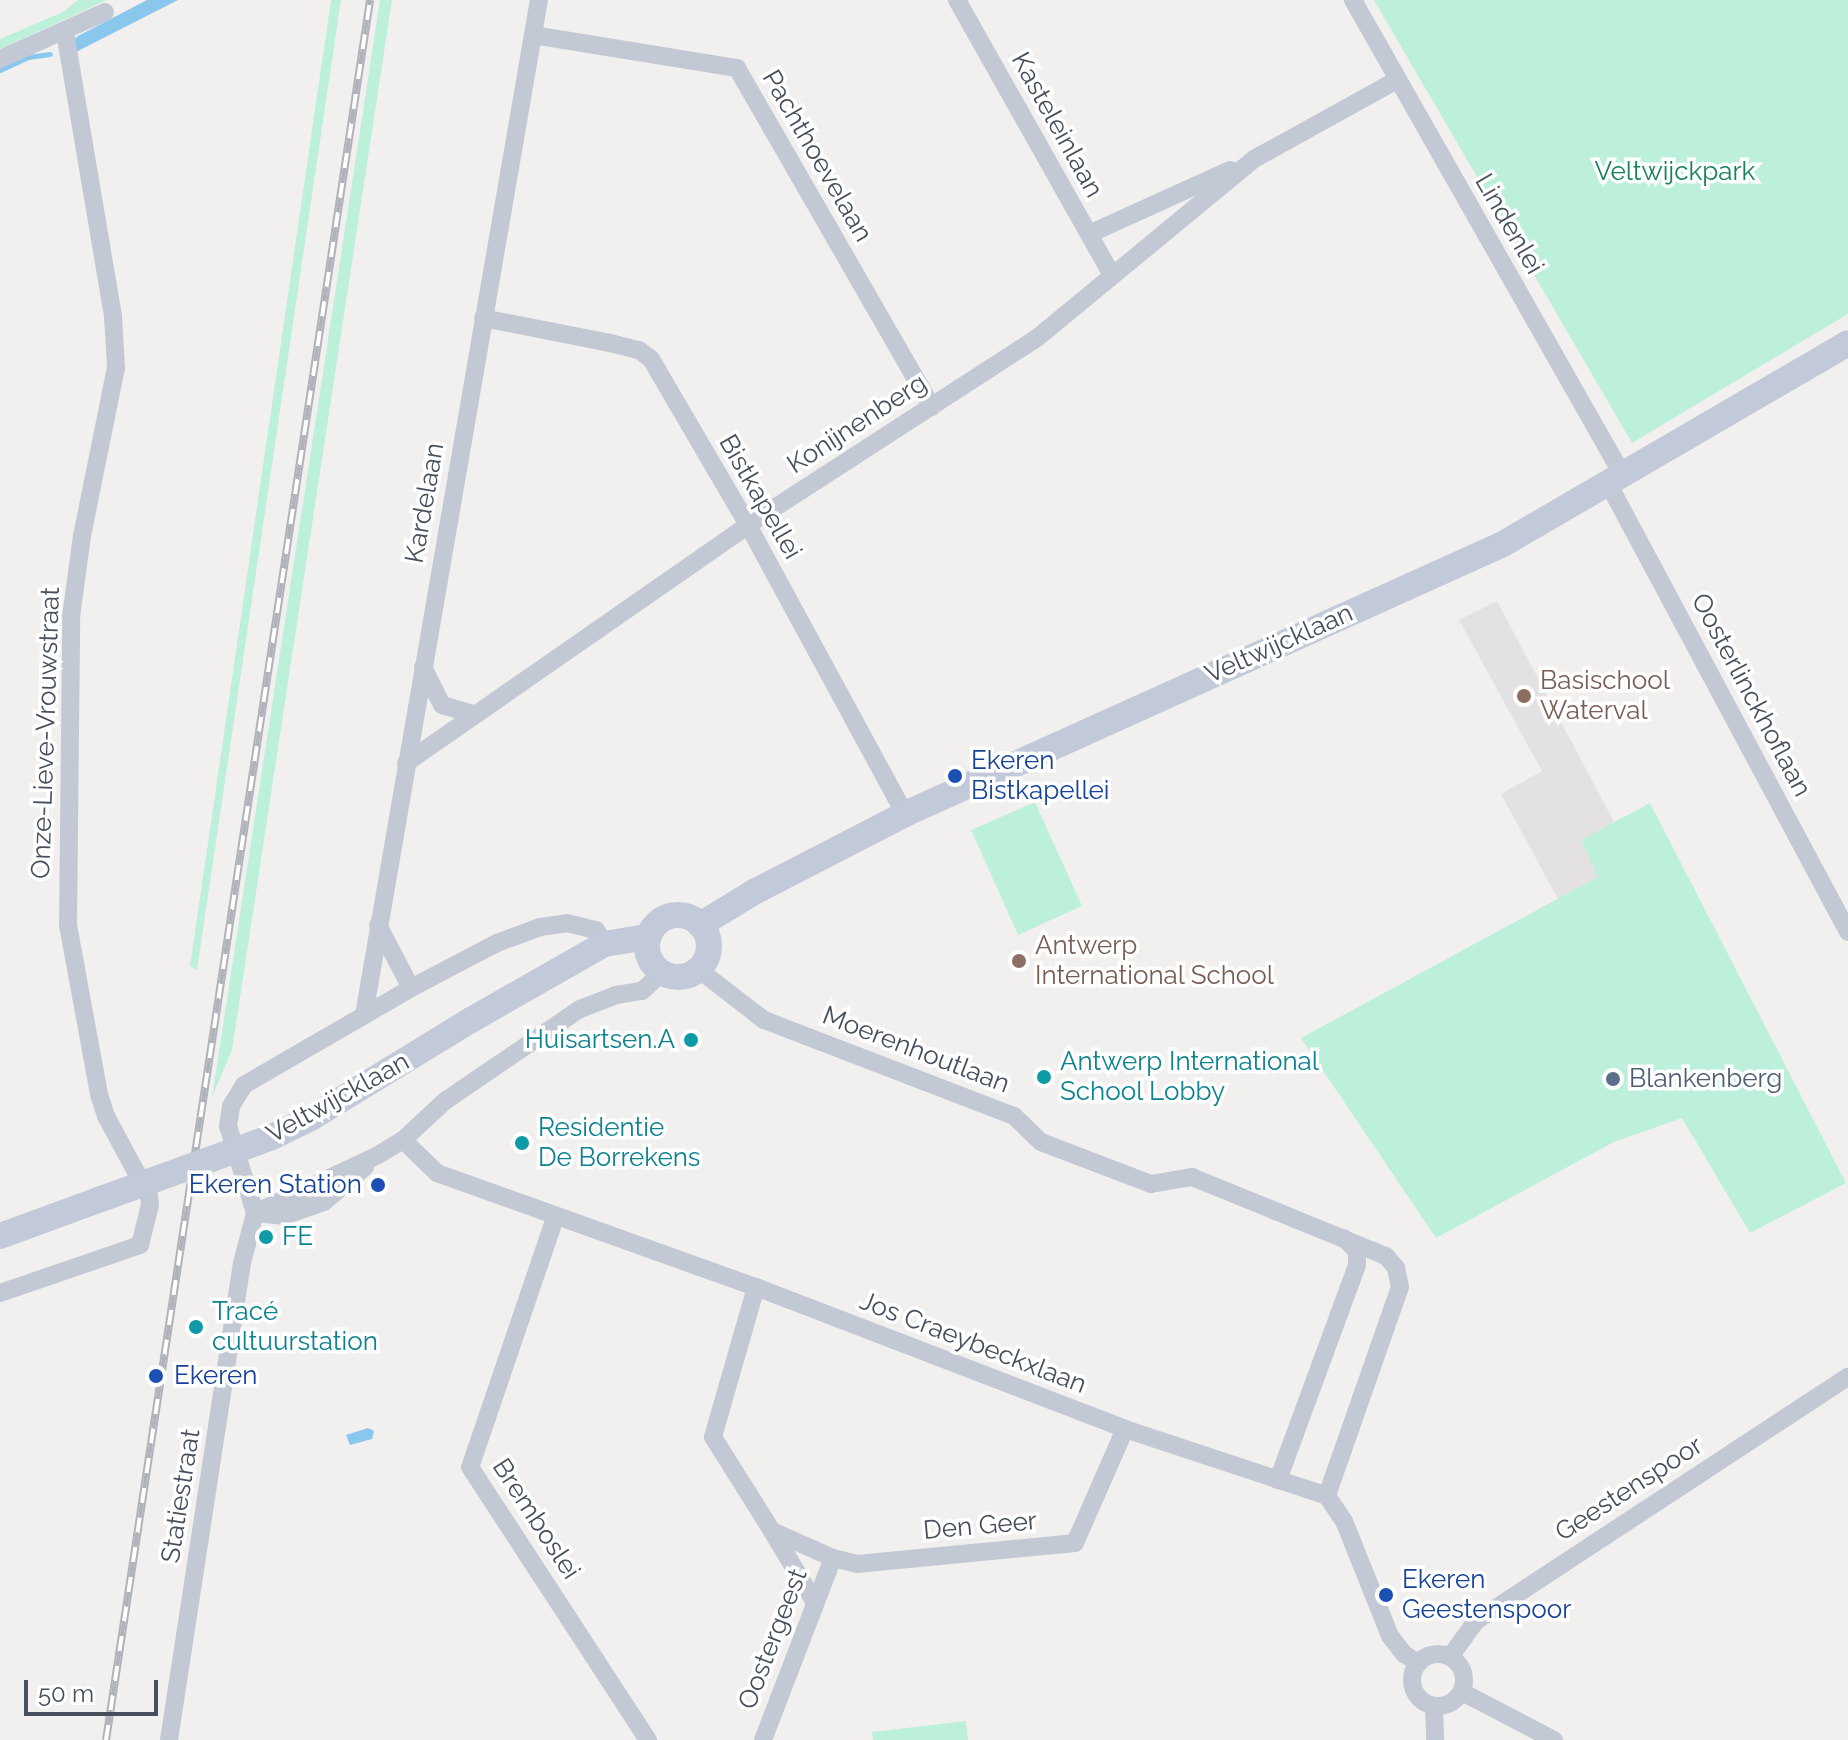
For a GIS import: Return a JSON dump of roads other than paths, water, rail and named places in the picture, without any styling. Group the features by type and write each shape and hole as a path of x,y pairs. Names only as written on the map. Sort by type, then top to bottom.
{"street":[{"name":"Kardelaan","path":"364,1015 539,0"},
{"name":"Kasteleinlaan","path":"957,0 1112,275"},
{"name":"Lindenlei","path":"1353,0 1615,478"},
{"path":"0,59 105,12"},
{"name":"Onze-Lieve-Vrouwstraat","path":"0,1293 128,1252 140,1245 144,1237 149,1196 106,1116 99,1094 68,925 71,617 82,536 116,367 113,316 65,31"},
{"name":"Pachthoevelaan","path":"533,35 737,68 932,407"},
{"name":"Konijnenberg","path":"1089,234 1254,159 1397,80"},
{"name":"Konijnenberg","path":"406,763 748,525 1037,338 1254,159"},
{"name":"Bistkapellei","path":"483,318 624,346 651,359 748,525 905,814"},
{"name":"Veltwijcklaan","path":"255,1213 284,1216 324,1202 378,1155 403,1140 445,1101 580,1009 616,995 642,991 653,956 656,924 668,916 679,915 700,925 756,891 905,814 1503,544 1848,343"},
{"name":"Oosterlinckhoflaan","path":"1615,478 1848,932"},
{"path":"423,667 442,705 476,715"},
{"path":"255,1213 229,1138 231,1106 241,1088 256,1076 497,943 540,927 567,923 596,930 604,944"},
{"path":"378,925 411,988"},
{"path":"698,969 709,950 707,936 700,925"},
{"name":"Veltwijcklaan","path":"0,1236 272,1137 311,1118 471,1020 604,944 653,956 685,976 698,969"},
{"name":"Veltwijcklaan","path":"571,963 608,957 653,956"},
{"name":"Moerenhoutlaan","path":"698,969 764,1020 1014,1116 1041,1142 1151,1184 1192,1177 1386,1256 1396,1268 1400,1287 1327,1496"},
{"name":"Jos Craeybeckxlaan","path":"403,1140 437,1173 555,1218 756,1287 1125,1429 1327,1496"},
{"name":"Statiestraat","path":"169,1740 242,1263 255,1213"},
{"name":"Bremboslei","path":"555,1218 470,1467 648,1740"},
{"path":"1278,1480 1357,1265 1357,1251 1343,1237"},
{"path":"756,1287 713,1437 814,1601"},
{"name":"Geestenspoor","path":"1450,1657 1476,1621 1848,1377"},
{"name":"Den Geer","path":"772,1531 833,1558 857,1564 1075,1543 1125,1429"},
{"path":"1327,1496 1344,1521 1390,1636 1404,1654 1418,1663"},
{"name":"Oostergeest","path":"763,1740 833,1558"},
{"path":"1433,1654 1450,1657 1462,1667 1465,1681 1462,1692 1450,1704 1427,1705 1413,1690 1413,1671 1418,1663 1433,1654"},
{"path":"1462,1692 1554,1740"},
{"path":"1434,1707 1435,1740"}],"water":[{"path":"147,0 178,0 76,52 72,41 78,36"},
{"path":"368,1428 374,1431 372,1439 350,1445 346,1435"}],"waterway":[{"path":"0,70 28,57 50,54"}],"railway":[{"path":"106,1740 370,0"}],"place":[{"name":"Basischool Waterval","path":"1524,696"},
{"name":"Ekeren Bistkapellei","path":"955,776"},
{"name":"Antwerp International School","path":"1019,961"},
{"name":"Huisartsen.A","path":"691,1040"},
{"name":"Antwerp International School Lobby","path":"1044,1077"},
{"name":"Blankenberg","path":"1613,1079"},
{"name":"Residentie De Borrekens","path":"522,1143"},
{"name":"Ekeren Station","path":"378,1185"},
{"name":"FE","path":"266,1237"},
{"name":"Tracé cultuurstation","path":"196,1327"},
{"name":"Ekeren","path":"156,1376"},
{"name":"Ekeren Geestenspoor","path":"1386,1595"}],"park label":[{"name":"Veltwijckpark","path":"1675,172"}]}
